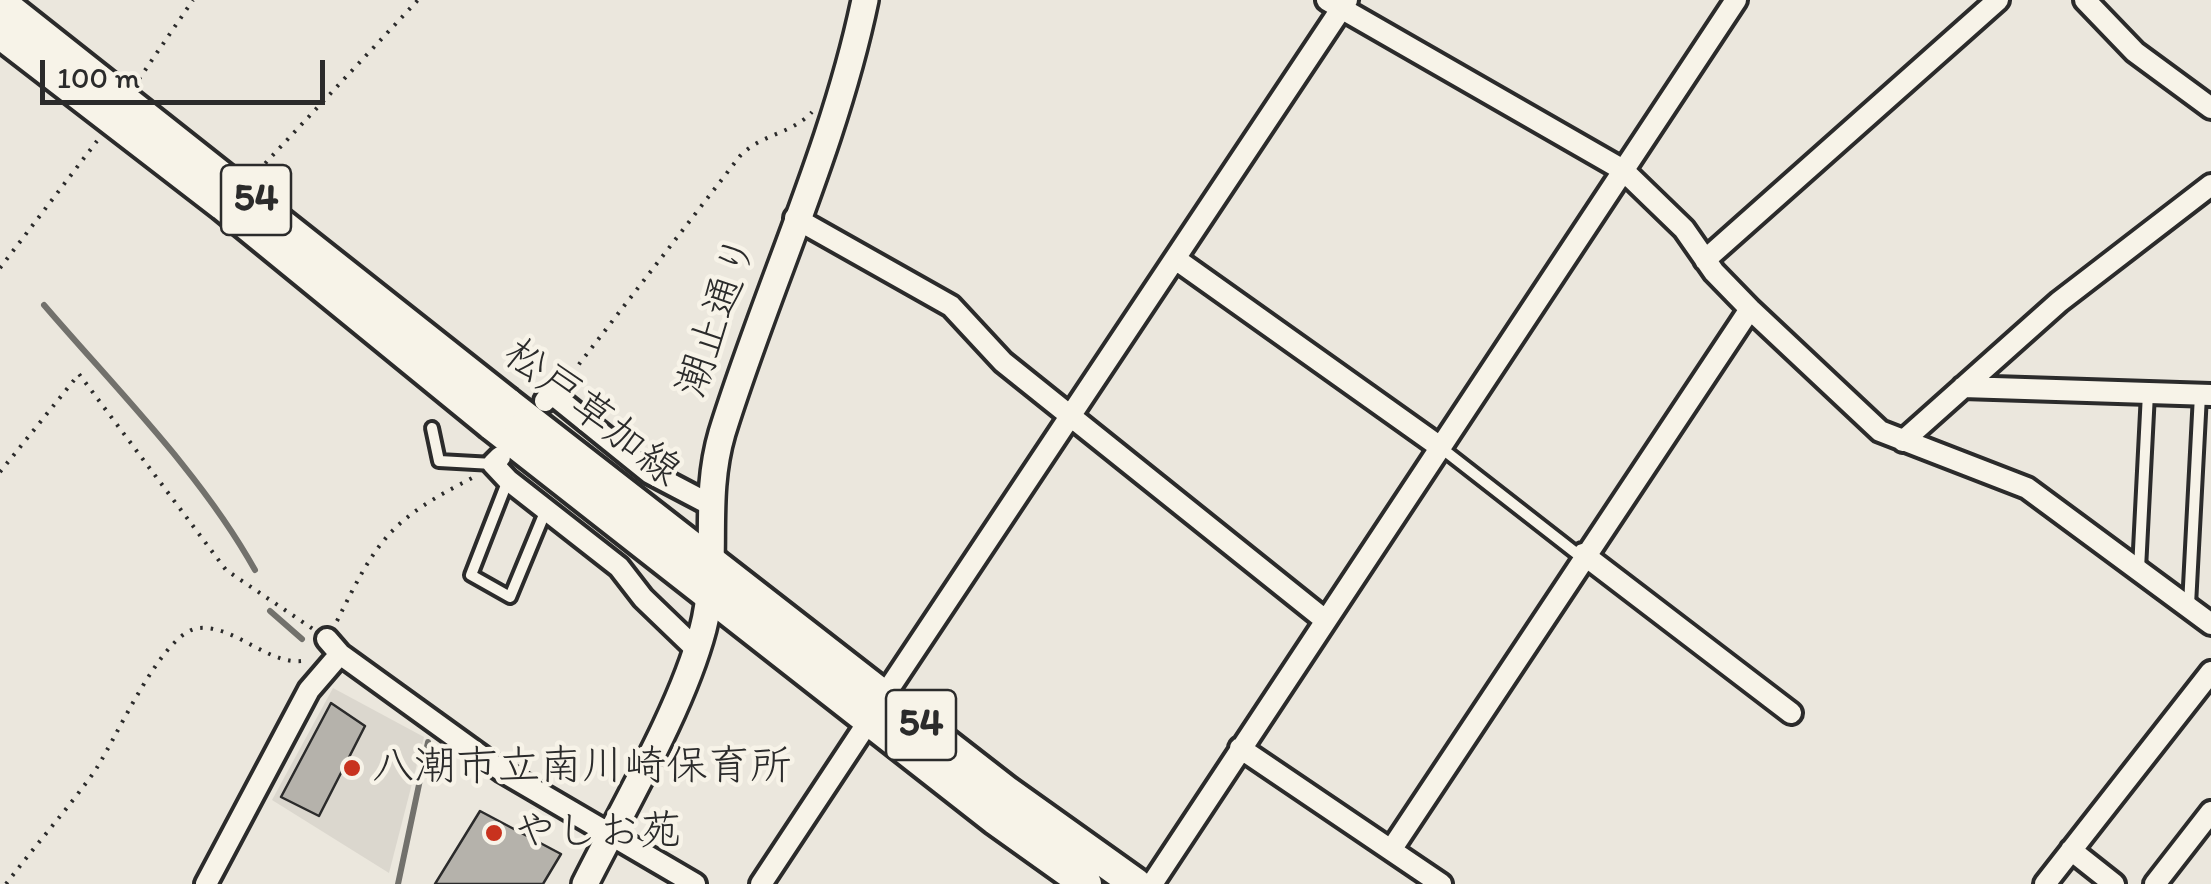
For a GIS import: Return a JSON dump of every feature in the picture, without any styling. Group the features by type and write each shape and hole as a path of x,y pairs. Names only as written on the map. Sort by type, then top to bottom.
{"main road":[{"name":"松戸草加線","path":"0,2 499,414 708,596 1136,884"},
{"name":"松戸草加線","path":"0,33 499,414 710,562 1086,884"}],"street":[{"name":"潮止通り","path":"585,884 658,740 696,649 708,596 709,504 715,456 795,218 843,96 864,0"},
{"path":"1152,884 1736,0"},
{"path":"1705,260 1998,0"},
{"path":"2086,0 2135,52 2211,108"},
{"path":"761,884 1177,260 1339,3 1623,170 1684,230 1705,260 1750,309 1880,431 2026,488 2211,624"},
{"path":"1903,441 2059,302 2211,185"},
{"path":"795,218 933,292 1002,362 1325,620"},
{"path":"1177,260 1440,447"},
{"path":"1391,850 1582,556 1750,309"},
{"path":"1964,387 2206,395"},
{"path":"548,397 650,474 709,504"},
{"path":"500,467 619,567 643,598 696,649"},
{"path":"1582,556 1791,713"},
{"path":"206,884 334,647 502,771 694,884"},
{"path":"2045,884 2211,672"},
{"path":"1240,748 1438,883"},
{"path":"2155,884 2211,812"},
{"path":"2070,850 2114,884"}],"lane":[{"path":"2139,570 2148,393"},
{"path":"2188,606 2206,395"},
{"path":"432,428 439,461 500,467 471,574 510,597 546,509"},
{"path":"1440,447 1582,556"}],"path":[{"path":"258,171 418,0"},
{"path":"548,397 580,364 740,156 756,140 791,128 814,110"},
{"path":"0,472 79,374 226,570 334,647"},
{"path":"6,884 94,772 162,659 184,634 198,628 220,632 292,661 304,662 334,647 365,564 390,528 500,467"}],"shaded area":[{"name":"八潮市立南川崎保育所","path":"333,688 424,737 389,873 272,800"}],"building":[{"path":"331,703 365,726 319,816 281,797"},
{"name":"やしお苑","path":"480,811 561,854 543,884 435,884"}],"waterway":[{"path":"44,305 183,466 255,570"},
{"path":"270,611 302,639"},
{"path":"398,884 428,742"}],"place":[{"name":"八潮市立南川崎保育所","path":"352,768"},
{"name":"やしお苑","path":"494,833"}]}
